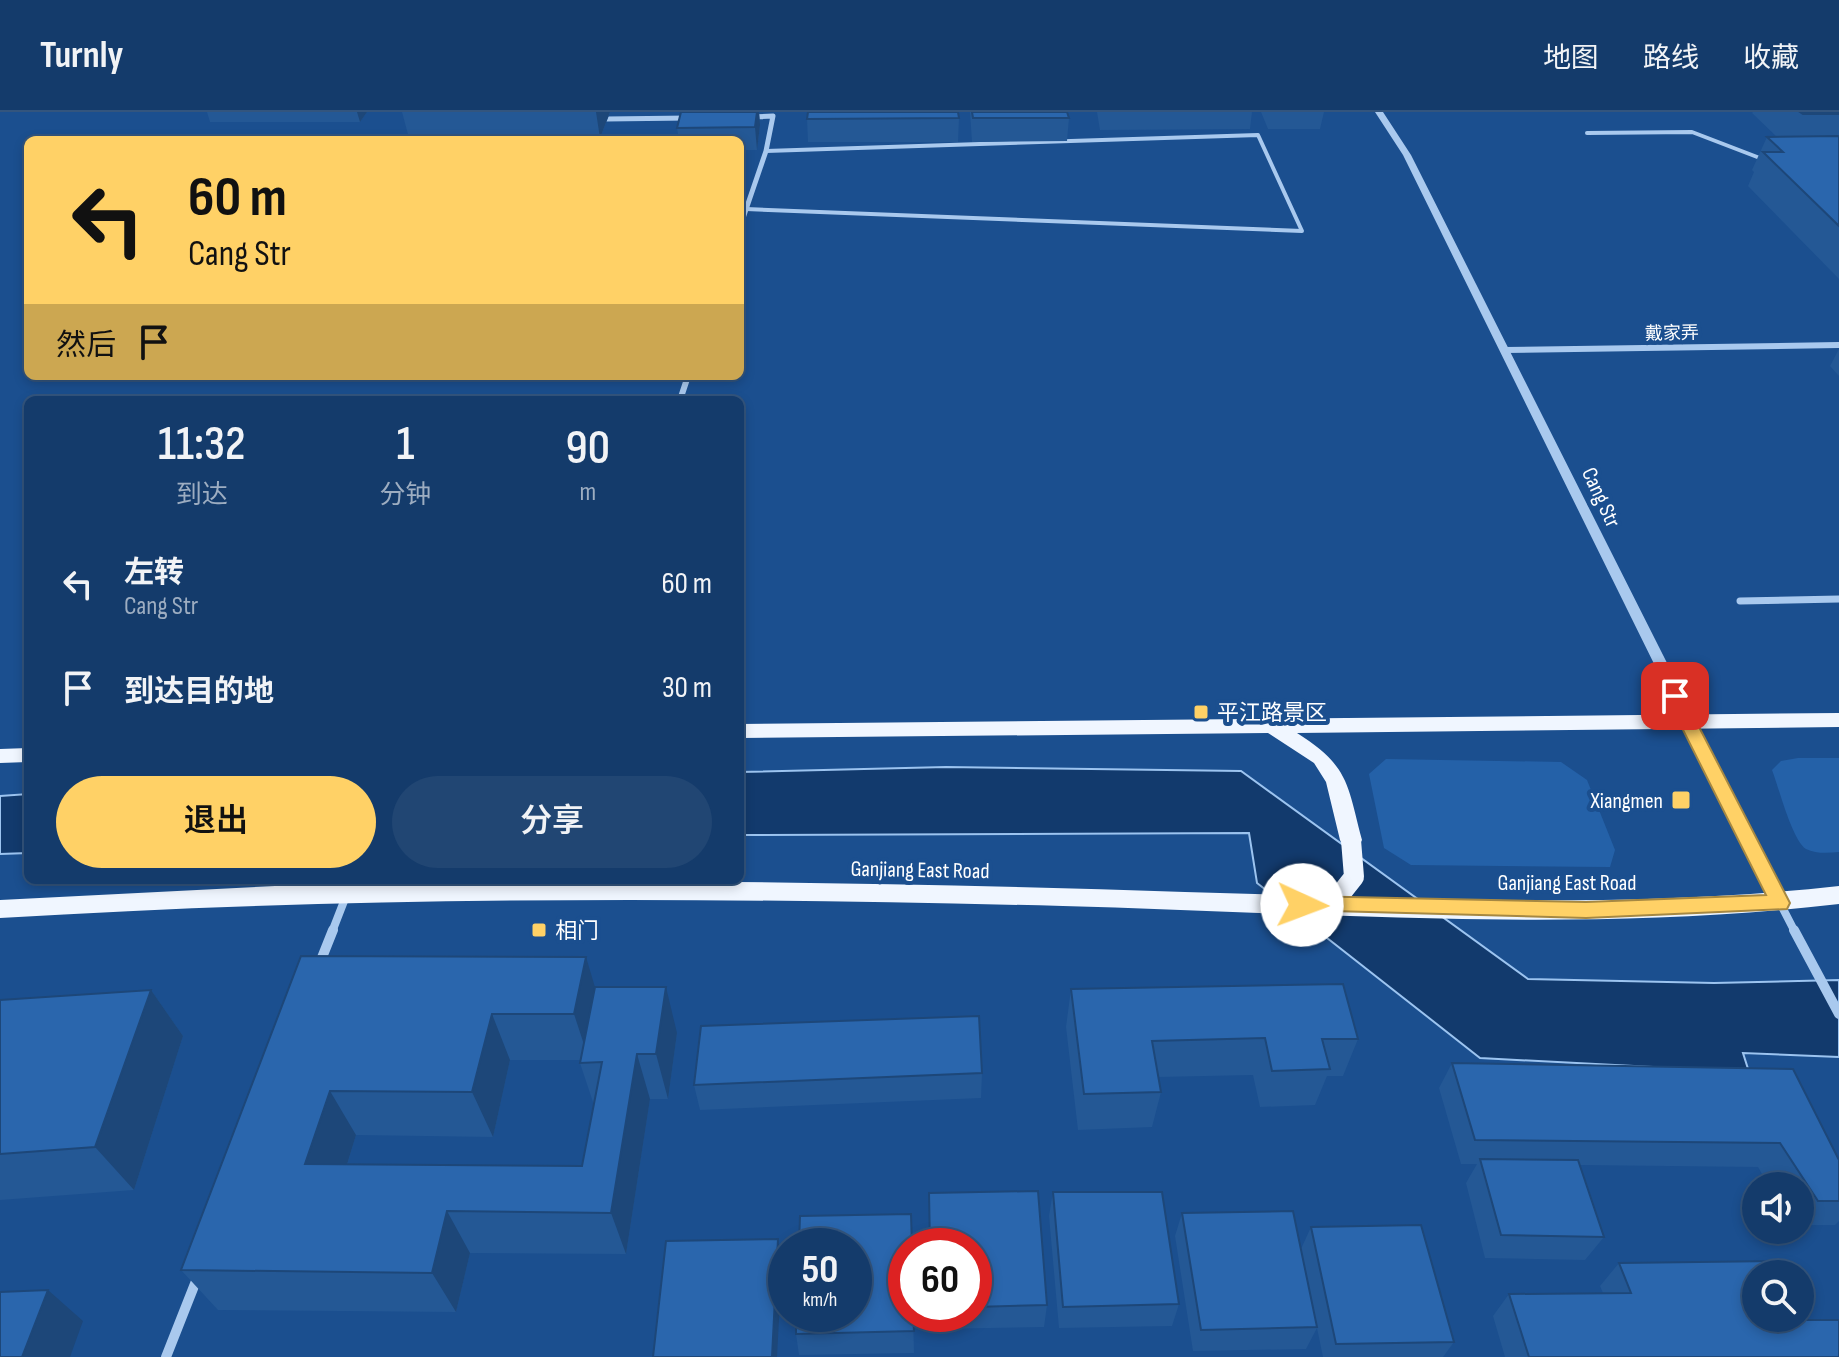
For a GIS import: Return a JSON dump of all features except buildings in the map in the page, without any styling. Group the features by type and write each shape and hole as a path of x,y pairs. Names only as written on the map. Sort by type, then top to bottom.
{"main road":[{"path":"744,731 1839,720"},
{"path":"1272,726 1321,758 1336,781 1357,869 1352,887 1331,906"},
{"path":"0,756 24,755"},
{"name":"Ganjiang East Road","path":"0,909 124,900 347,893 729,892 1586,910 1780,903 1839,895"}],"street":[{"path":"579,112 606,119 697,117"},
{"name":"Cang Str","path":"1379,112 1407,155 1687,723 1780,903"},
{"path":"743,117 773,116 766,151 744,215"},
{"path":"1587,133 1692,132 1762,160 1777,160"},
{"name":"戴家弄","path":"1505,350 1839,345"},
{"path":"1740,601 1839,599"},
{"path":"313,980 347,893"},
{"path":"1780,903 1839,1014"},
{"path":"166,1357 200,1270"}],"lane":[{"path":"746,209 1302,231 1258,135 766,151"}],"shaded area":[{"path":"1839,758 1839,852 1806,849 1791,825 1772,770 1781,761"},
{"path":"1386,759 1561,762 1587,780 1615,850 1610,867 1411,865 1384,848 1369,774"},
{"path":"946,767 1241,771 1528,979 1714,983 1839,980 1839,1057 1743,1053 1749,1072 1480,1058 1257,883 1249,833 744,835 744,772"},
{"path":"24,794 24,853 0,854 0,796"}],"place":[{"name":"平江路景区","path":"1201,712"},
{"name":"Xiangmen","path":"1681,800"},
{"name":"相门","path":"539,930"}],"route":[{"path":"1302,905 1586,910 1780,903 1675,696"}]}
